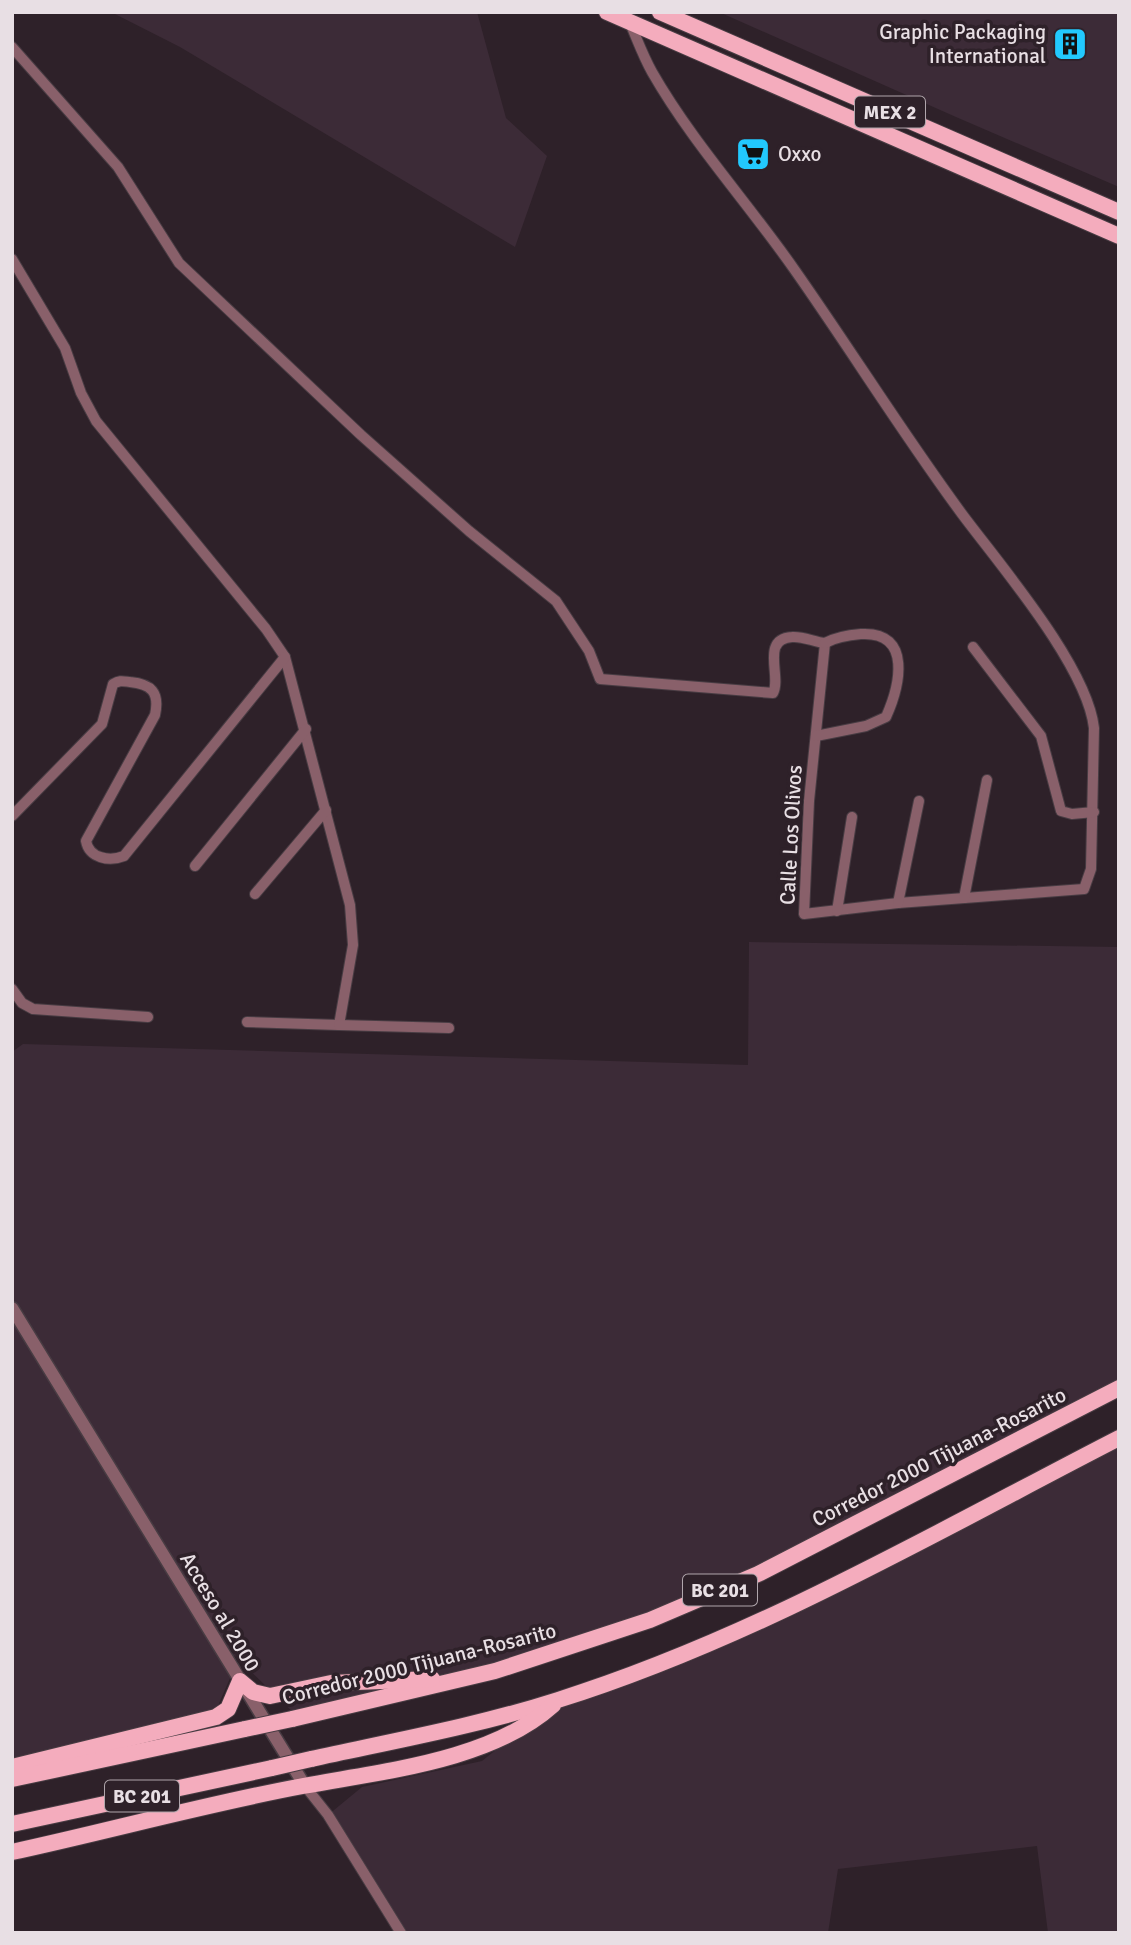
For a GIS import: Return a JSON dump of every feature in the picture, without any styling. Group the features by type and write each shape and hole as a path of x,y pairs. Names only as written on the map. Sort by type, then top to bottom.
{"highway":[{"name":"MEX 2","path":"607,12 1119,236"},
{"name":"MEX 2","path":"660,12 1119,212"},
{"name":"Corredor 2000 Tijuana-Rosarito","path":"12,1779 292,1719 495,1671 650,1620 758,1574 1119,1388"},
{"name":"BC 201","path":"12,1824 478,1722 558,1700 654,1665 779,1614 1119,1438"},
{"path":"12,1767 216,1717 228,1709 240,1681 253,1692 270,1696 331,1683 421,1679 452,1681"},
{"path":"14,1850 480,1749 523,1726 558,1700"}],"street":[{"path":"630,23 652,71 705,151 794,268 926,465 1013,580 1077,677 1092,710 1094,812 1072,814 1061,811 1041,736 973,647"},
{"path":"12,47 118,167 179,263 361,435 469,531 556,601 589,651 600,679 772,693 776,688 772,654 788,637 797,636 825,643 834,638 873,634 887,640 899,662 900,676 886,717 866,726 816,736"},
{"path":"12,259 65,348 81,393 96,421 266,629 285,657 306,729 353,930 339,1024"},
{"name":"Calle Los Olivos","path":"825,643 809,801 803,912 809,916 898,903 1076,891 1086,887 1091,869 1094,812"},
{"path":"12,816 102,724 113,684 119,681 145,684 154,692 157,704 155,715 86,841 92,853 107,859 124,856 285,657"},
{"path":"195,866 306,729"},
{"path":"964,898 987,780"},
{"path":"898,903 919,801"},
{"path":"255,894 326,810"},
{"path":"837,911 852,817"},
{"path":"12,989 22,1003 33,1009 148,1017"},
{"path":"247,1022 449,1028"},
{"name":"Acceso al 2000","path":"12,1308 114,1469 305,1786 328,1815 401,1933"}],"shaded area":[{"path":"111,12 477,12 506,118 547,156 515,247 180,47"},
{"path":"719,12 1119,12 1119,187 956,117"},
{"path":"749,942 1119,947 1119,1388 758,1574 495,1671 298,1717 208,1630 12,1306 12,1052 23,1044 748,1065"},
{"path":"12,1320 231,1676 217,1708 12,1761"},
{"path":"1119,1438 1119,1933 1048,1933 1037,1846 838,1869 828,1933 401,1933 328,1815 362,1787 482,1761 558,1700 779,1614"}],"place":[{"name":"Graphic Packaging International","path":"1070,44"},
{"name":"Oxxo","path":"753,154"}]}
